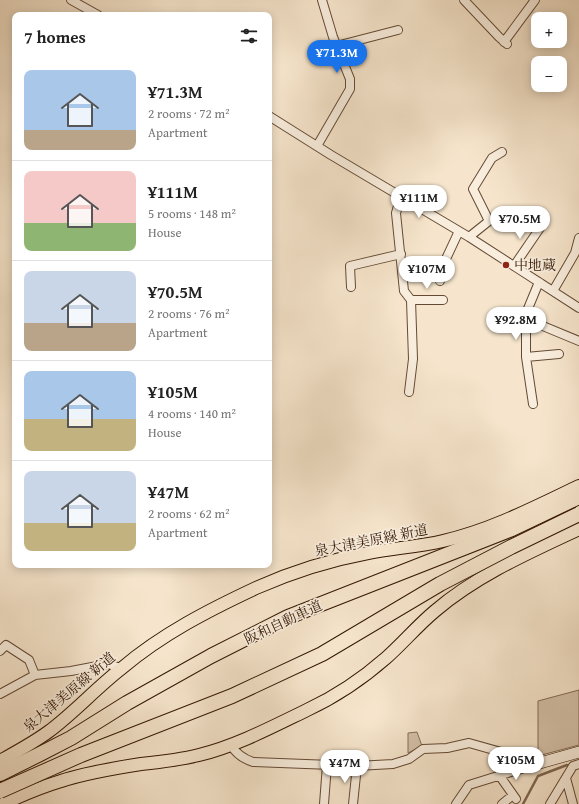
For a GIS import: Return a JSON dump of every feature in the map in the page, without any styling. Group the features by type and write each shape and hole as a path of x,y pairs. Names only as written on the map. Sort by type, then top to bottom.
{"highway":[{"name":"阪和自動車道","path":"0,774 71,738 126,703 211,656 288,617 512,529 579,497"},
{"path":"0,790 81,755 232,696 322,654 440,584 579,514"}],"main road":[{"name":"泉大津美原線 新道","path":"0,761 31,744 47,733 121,668 148,647 197,617 282,577 308,568 370,552 443,541 473,533 501,522 579,486"},
{"path":"3,804 21,801 26,793 61,780 139,764 200,755 231,745 309,710 337,694 371,671 435,610 457,594 491,572 579,529"}],"street":[{"path":"72,0 93,12"},
{"path":"316,146 350,89 350,79 336,46 322,0"},
{"path":"464,0 506,43 535,0"},
{"path":"336,46 398,30"},
{"path":"272,118 316,146 469,237 579,308"},
{"path":"469,237 489,221 473,189 492,158 502,152"},
{"path":"401,196 396,212 404,291 411,300 413,359 408,392"},
{"path":"514,266 542,225"},
{"path":"402,268 441,278 445,261 459,231"},
{"path":"553,291 575,253 579,238"},
{"path":"351,287 350,266 401,254"},
{"path":"533,404 526,357 526,319 527,311 539,282"},
{"path":"411,300 443,300"},
{"path":"526,319 579,341"},
{"path":"526,357 559,354"},
{"path":"0,651 6,644 29,660 35,675"},
{"path":"0,694 35,675 71,671 108,664 121,668"},
{"path":"231,745 234,750 245,759 253,762 357,766 393,764 409,759 423,749 447,748 469,743 540,763"},
{"path":"456,804 469,785 579,752"},
{"path":"550,804 573,766 579,764"},
{"path":"324,804 327,765"},
{"path":"354,804 357,766"},
{"path":"499,775 515,797 502,804"},
{"path":"566,778 573,804"},
{"path":"0,784 21,801"}],"shaded area":[{"path":"579,690 579,745 538,756 538,701"},
{"path":"417,732 422,746 408,753 408,733"}],"waterway":[{"path":"523,804 538,776 567,765"}],"place":[{"name":"中地蔵","path":"506,265"}]}
